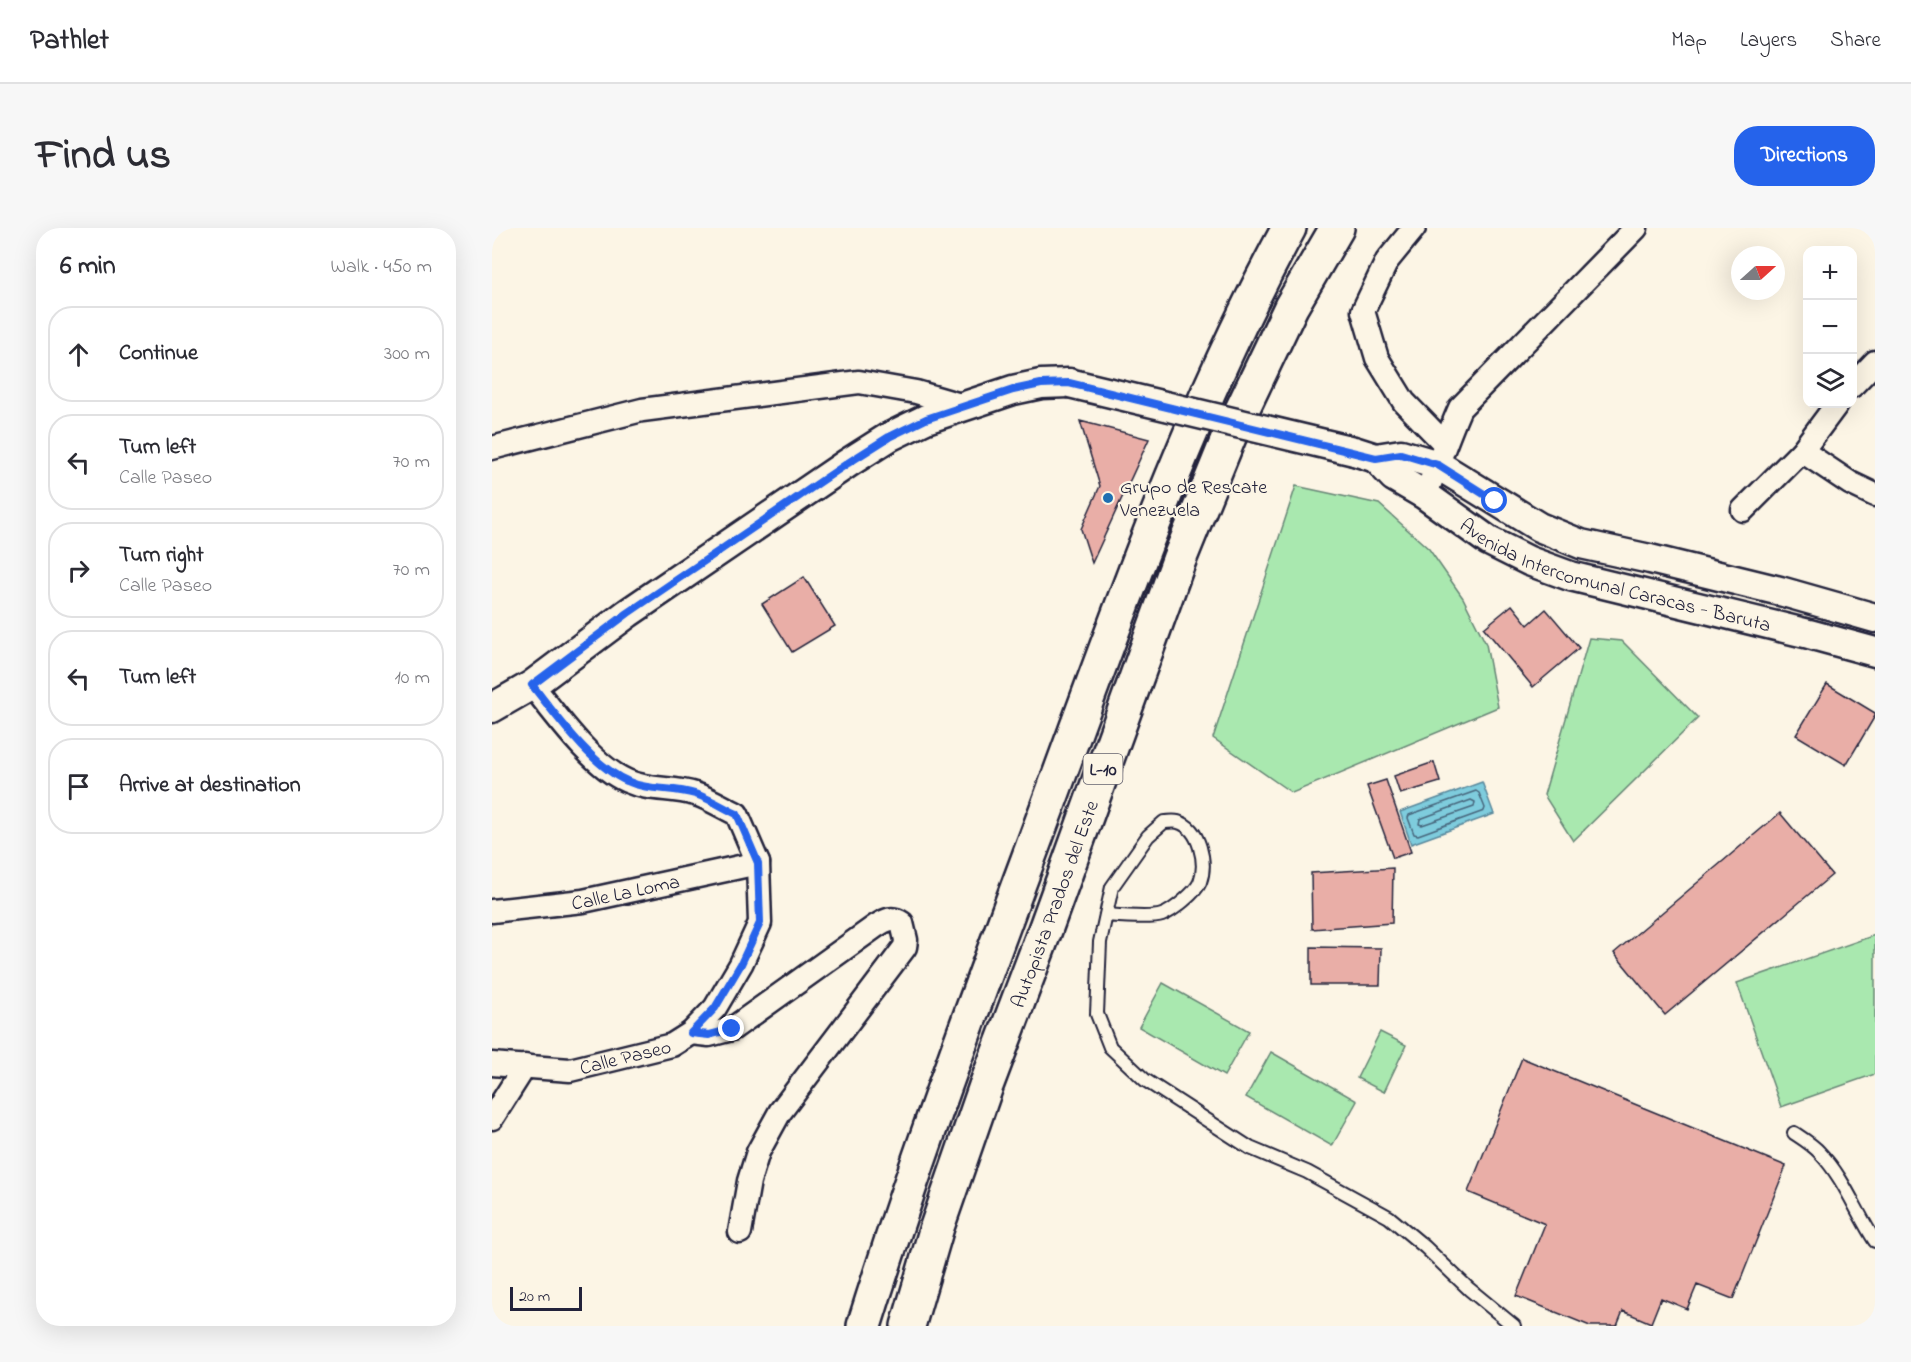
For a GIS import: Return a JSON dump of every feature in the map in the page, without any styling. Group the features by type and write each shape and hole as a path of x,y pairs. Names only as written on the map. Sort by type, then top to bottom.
{"highway":[{"name":"Autopista Prados del Este","path":"864,1326 891,1239 1003,928 1162,499 1252,294 1289,228"},
{"name":"Autopista Prados del Este","path":"908,1326 937,1227 986,1086 1179,560 1234,426 1291,307 1336,228"}],"street":[{"path":"1414,228 1388,261 1363,311 1377,358 1404,402 1441,454"},
{"path":"1425,495 1460,408 1636,228"},
{"path":"1857,381 1875,362"},
{"path":"492,448 642,410 859,382 916,392 964,406"},
{"name":"Avenida Intercomunal Caracas - Baruta","path":"492,708 532,685 628,613 889,437 926,419 1013,390 1041,384 1069,383 1365,454 1441,454 1539,527 1581,544 1780,591 1875,618"},
{"path":"1743,510 1802,451 1834,408"},
{"path":"1802,451 1850,483 1875,495"},
{"name":"Avenida Intercomunal Caracas - Baruta","path":"1365,454 1489,542 1529,561 1570,576 1875,652"},
{"name":"Calle Paseo","path":"492,1065 570,1070 672,1045 691,1033 715,1008 741,964 760,923 758,863 737,814 695,794 654,789 626,781 603,765 577,741 532,685"},
{"name":"Calle La Loma","path":"492,911 583,901 758,863"},
{"path":"691,1033 709,1035 732,1029 876,926 896,918 902,923 905,930 905,947 780,1112 758,1152 748,1182 740,1232"},
{"path":"492,1118 525,1066"}],"lane":[{"path":"1106,915 1161,916 1185,900 1200,883 1203,863 1197,837 1179,822 1164,822 1148,836 1112,887 1100,942 1097,1014 1110,1047 1145,1080 1250,1148 1307,1172 1389,1217 1514,1326"},
{"path":"1794,1132 1820,1152 1843,1184 1875,1241"}],"green space":[{"path":"1296,486 1379,504 1429,549 1463,598 1486,644 1498,707 1292,793 1213,738"},
{"path":"1589,638 1622,641 1698,718 1573,841 1544,795"},
{"path":"1875,935 1875,1074 1781,1107 1737,983"},
{"path":"1163,983 1249,1031 1224,1076 1139,1027"},
{"path":"1380,1032 1406,1045 1384,1092 1357,1078"},
{"path":"1271,1052 1357,1101 1332,1146 1246,1097"}],"water":[{"path":"1482,782 1494,814 1411,844 1400,812"}],"building":[{"name":"Grupo de Rescate Venezuela","path":"1080,421 1149,439 1092,563 1081,529 1100,486"},
{"path":"804,577 835,626 792,652 762,604"},
{"path":"1512,605 1528,625 1546,609 1579,648 1533,687 1484,628"},
{"path":"1827,684 1875,713 1846,765 1796,735"},
{"path":"1434,762 1440,782 1400,794 1394,776"},
{"path":"1386,780 1411,852 1393,858 1367,786"},
{"path":"1780,813 1832,875 1665,1015 1614,953"},
{"path":"1393,868 1392,923 1312,929 1311,873"},
{"path":"1311,947 1381,948 1380,985 1311,985"},
{"path":"1522,1058 1786,1166 1733,1299 1697,1285 1687,1309 1661,1298 1651,1323 1623,1311 1617,1326 1590,1326 1516,1296 1545,1224 1468,1192"}],"place":[{"name":"Grupo de Rescate Venezuela","path":"1108,498"}],"route":[{"path":"732,1029 720,1034 691,1033 715,1008 741,964 760,923 758,863 737,814 695,794 654,789 626,781 603,765 577,741 532,685 628,613 889,437 926,419 1013,390 1041,384 1069,383 1376,458 1401,454 1438,465 1495,501"}]}
